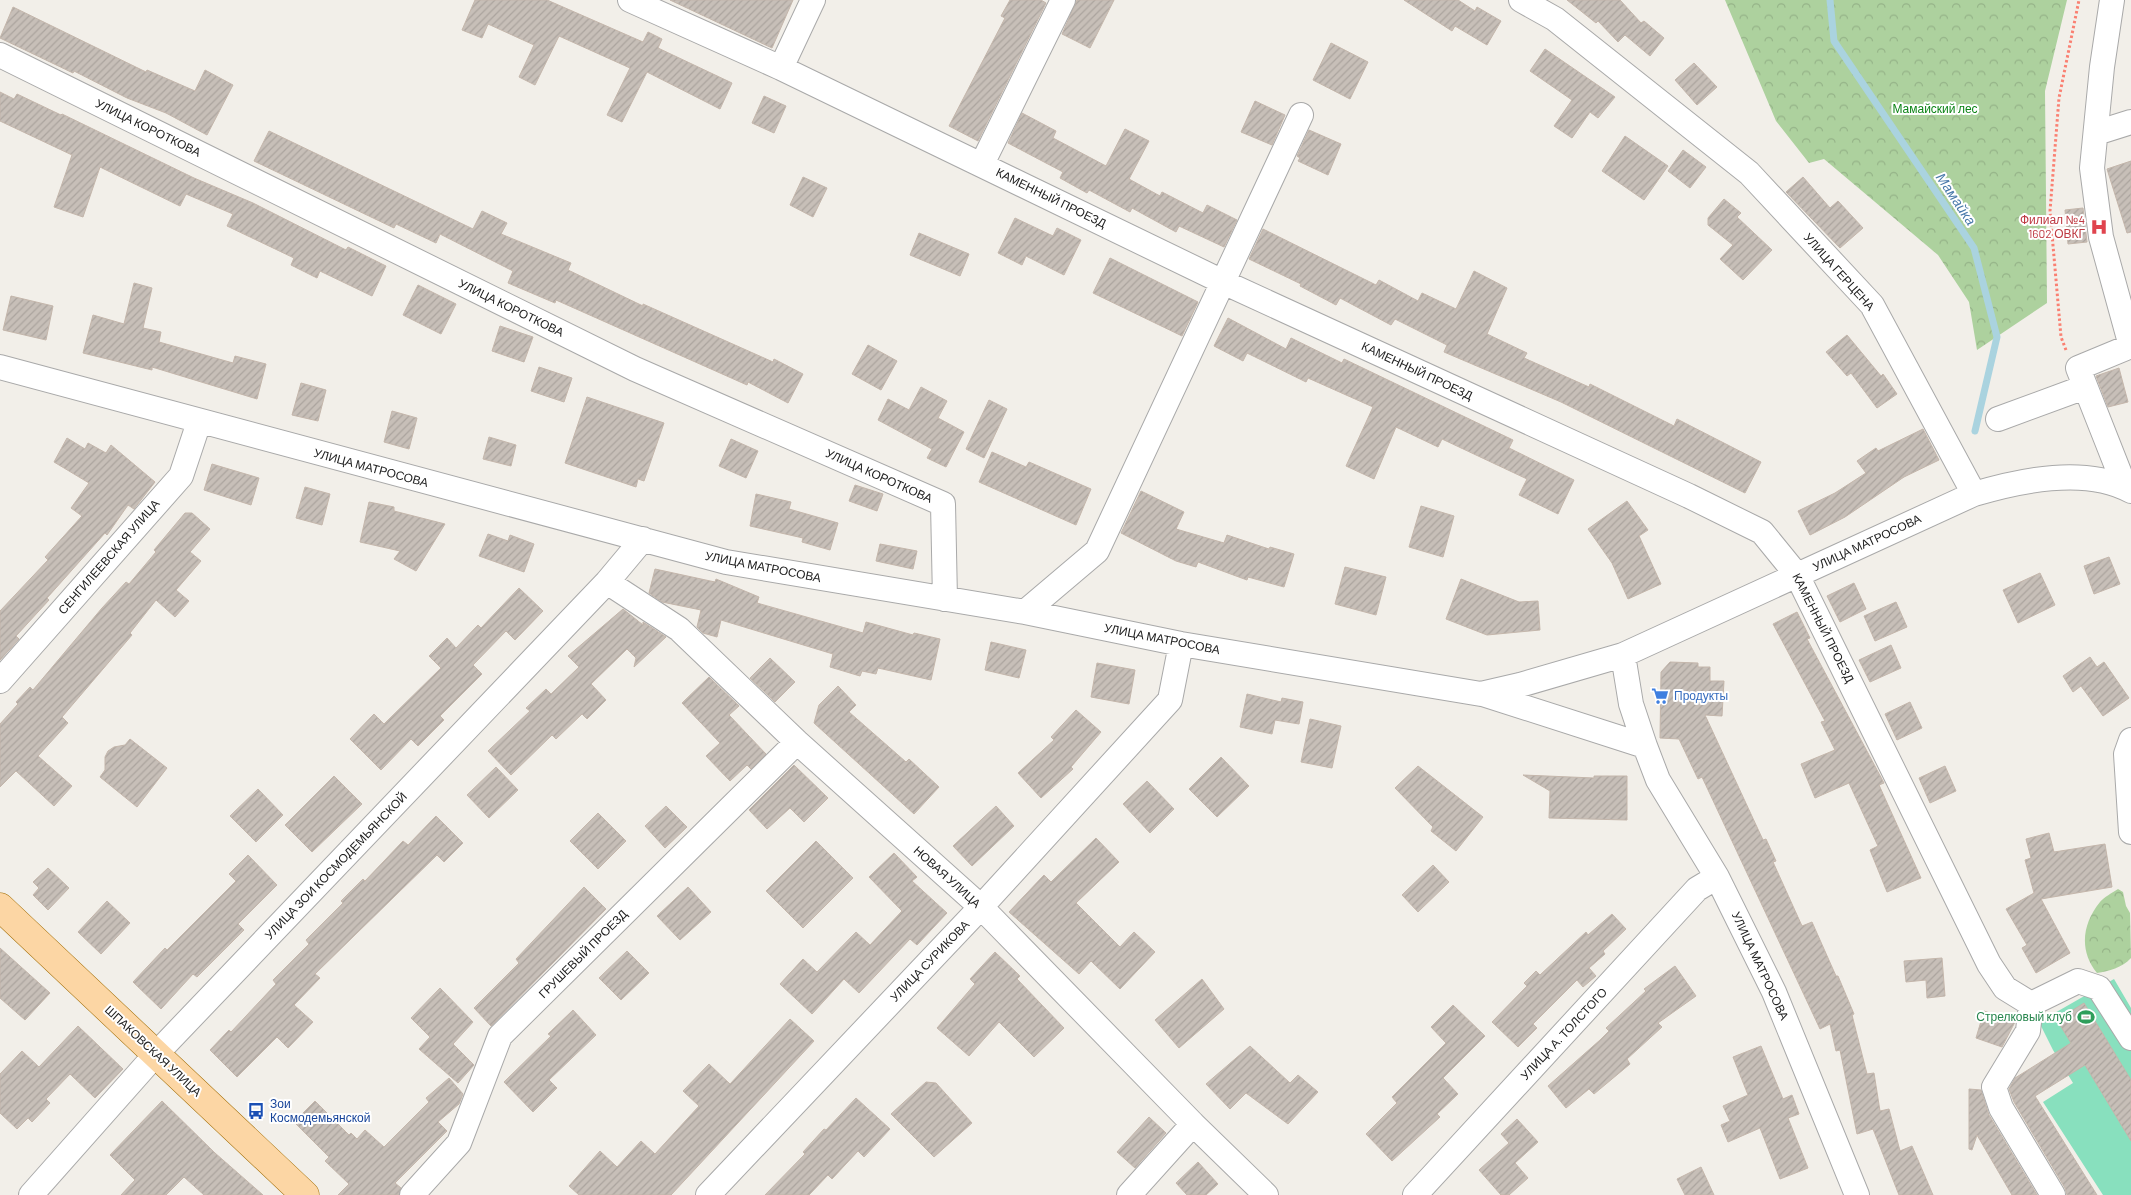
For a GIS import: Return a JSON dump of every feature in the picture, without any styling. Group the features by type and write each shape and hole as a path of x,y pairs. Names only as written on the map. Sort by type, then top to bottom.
{"main road":[{"name":"ШПАКОВСКАЯ УЛИЦА","path":"0,908 305,1195"}],"street":[{"name":"КАМЕННЫЙ ПРОЕЗД","path":"630,0 781,68 1223,282 1689,496 1762,532 1797,575 1989,964 2005,988 2031,1004"},
{"path":"781,68 813,0"},
{"path":"982,164 1064,0"},
{"name":"УЛИЦА ГЕРЦЕНА","path":"1520,0 1555,19 1655,96 1749,173 1872,305 1974,494"},
{"path":"2112,0 2102,67 2092,168 2101,237 2131,346 2078,368 2128,489"},
{"name":"УЛИЦА КОРОТКОВА","path":"0,55 635,369 943,504 945,599"},
{"path":"1025,612 1097,551 1301,115"},
{"path":"2096,133 2131,122"},
{"name":"УЛИЦА МАТРОСОВА","path":"0,367 726,562 1025,612 1181,644 1481,694 1645,746"},
{"path":"1998,419 2085,387"},
{"name":"СЕНГИЛЕЕВСКАЯ УЛИЦА","path":"0,681 180,476 199,422"},
{"path":"1974,494 2030,480 2064,477 2097,480 2128,489"},
{"name":"УЛИЦА МАТРОСОВА","path":"1481,694 1520,685 1623,655 1974,494"},
{"name":"УЛИЦА ЗОИ КОСМОДЕМЬЯНСКОЙ","path":"31,1195 156,1054 607,582 643,539"},
{"name":"НОВАЯ УЛИЦА","path":"607,582 679,629 796,742 981,907 1193,1124 1266,1195"},
{"name":"УЛИЦА СУРИКОВА","path":"708,1195 981,907 1170,700 1181,644"},
{"name":"УЛИЦА МАТРОСОВА","path":"1623,655 1631,704 1658,780 1717,877 1774,992 1857,1195"},
{"name":"ГРУШЕВЫЙ ПРОЕЗД","path":"412,1195 459,1143 500,1036 796,742"},
{"path":"2129,750 2131,832"},
{"name":"УЛИЦА А. ТОЛСТОГО","path":"1415,1195 1697,889 1717,877"},
{"path":"2052,1195 2001,1108 1994,1087 2028,1031 2031,1004 2078,981 2085,983 2099,988 2131,1038"},
{"path":"1129,1195 1193,1124"}],"path":[{"path":"2067,354 2061,337 2050,211 2059,98 2079,0"}],"green space":[{"name":"Мамайский лес","path":"1725,0 2067,0 2045,91 2047,303 1977,350 1969,302 1938,255 1824,159 1809,163 1776,121"},
{"path":"2118,889 2123,892 2126,906 2130,913 2131,958 2119,967 2097,973 2087,956 2085,947 2086,928 2089,919 2100,902"},
{"path":"2114,979 2131,1008 2131,1195 2103,1195 2043,1102 2073,1083 2039,1022"}],"building":[{"path":"475,0 547,0 643,42 648,32 662,39 658,48 732,83 720,109 647,72 622,122 607,115 630,68 559,36 535,85 519,77 534,45 488,24 482,38 462,30"},
{"path":"670,0 793,0 772,48"},
{"path":"1010,0 1041,0 1046,3 978,141 949,126 1005,18 1001,16"},
{"path":"1077,0 1114,0 1090,48 1062,34"},
{"path":"1404,0 1458,0 1475,11 1477,7 1501,21 1487,45 1455,26 1452,31"},
{"path":"1567,0 1620,0 1641,23 1644,21 1664,38 1650,56 1625,35 1618,42 1598,21 1596,23"},
{"path":"13,7 146,72 147,70 195,91 205,70 233,85 207,135 166,113 127,98 74,71 73,73 0,38"},
{"path":"1331,43 1368,62 1350,99 1313,80"},
{"path":"1545,49 1615,97 1598,118 1590,112 1572,138 1554,126 1572,100 1530,71"},
{"path":"1694,63 1717,87 1697,105 1675,80"},
{"path":"0,92 14,99 17,94 62,114 194,178 253,203 346,250 348,247 386,266 372,296 320,271 317,278 291,265 294,258 227,226 233,214 186,194 180,206 100,167 83,217 54,207 72,155 0,121"},
{"path":"764,96 786,106 774,133 752,123"},
{"path":"1255,101 1285,115 1272,145 1241,132"},
{"path":"1022,113 1056,131 1053,138 1106,166 1125,129 1149,141 1129,179 1160,196 1162,192 1203,213 1207,205 1237,220 1224,247 1179,226 1176,232 1132,208 1130,212 1089,190 1087,193 1060,178 1063,172 1008,143"},
{"path":"1309,130 1341,144 1328,175 1298,161 1300,158 1297,156"},
{"path":"269,131 473,229 482,211 507,223 501,234 571,263 568,270 643,306 643,304 773,362 774,359 803,374 788,403 748,382 747,385 556,300 555,303 508,283 513,271 440,234 436,243 396,224 394,228 254,161"},
{"path":"1625,136 1668,166 1644,200 1602,171"},
{"path":"1683,150 1706,167 1690,188 1668,171"},
{"path":"2131,161 2131,232 2127,233 2107,169"},
{"path":"803,177 827,188 813,217 790,205"},
{"path":"1803,177 1830,208 1838,201 1863,228 1840,248 1786,192"},
{"path":"1724,199 1741,213 1737,217 1772,250 1743,280 1720,259 1733,245 1708,225 1708,218"},
{"path":"2083,208 2087,242 2068,244 2065,210"},
{"path":"1015,218 1053,236 1057,228 1081,240 1064,275 1026,256 1022,265 998,253"},
{"path":"1263,229 1376,285 1379,280 1418,301 1422,293 1456,309 1474,271 1507,288 1487,334 1527,353 1524,358 1589,387 1590,384 1674,426 1677,419 1761,462 1745,493 1561,402 1444,352 1447,345 1395,319 1391,325 1340,298 1336,305 1300,286 1301,284 1249,259"},
{"path":"919,233 969,254 960,276 910,255"},
{"path":"1110,258 1198,302 1182,336 1093,293"},
{"path":"134,283 152,288 143,328 161,332 159,342 233,363 235,356 266,364 257,399 152,367 152,370 83,353 93,315 124,324"},
{"path":"418,285 456,304 441,334 403,315"},
{"path":"11,296 53,306 46,340 3,330"},
{"path":"1228,318 1286,349 1291,338 1342,363 1344,359 1513,440 1509,448 1574,480 1558,514 1519,495 1527,479 1442,439 1438,447 1396,427 1374,479 1346,466 1373,407 1308,378 1306,382 1247,353 1243,361 1214,346"},
{"path":"500,326 533,337 524,362 492,351"},
{"path":"1847,335 1881,376 1883,374 1897,394 1877,408 1851,373 1847,376 1826,352"},
{"path":"868,345 897,361 881,390 852,374"},
{"path":"539,367 572,378 564,402 531,391"},
{"path":"2119,368 2128,402 2108,407 2096,376"},
{"path":"301,383 326,390 318,421 292,415"},
{"path":"921,387 947,401 938,418 964,432 946,467 927,458 932,449 878,420 888,399 909,410"},
{"path":"587,397 664,423 644,481 638,479 636,487 565,463"},
{"path":"989,400 1007,409 984,458 966,449"},
{"path":"392,411 417,418 409,449 384,442"},
{"path":"1923,429 1939,460 1904,477 1845,517 1810,535 1798,511 1835,493 1866,473 1857,461 1876,448 1878,451"},
{"path":"489,437 516,445 511,466 483,459"},
{"path":"67,438 85,449 88,443 106,453 111,445 155,482 134,509 128,505 107,535 105,533 47,598 49,600 16,636 19,639 0,660 0,611 48,560 45,557 82,516 71,508 89,483 54,462"},
{"path":"731,439 758,451 746,478 719,466"},
{"path":"992,452 1026,467 1029,462 1091,489 1076,525 979,482"},
{"path":"212,464 259,478 251,505 204,490"},
{"path":"855,485 883,494 877,511 849,501"},
{"path":"305,487 330,494 322,525 296,518"},
{"path":"1141,491 1184,512 1176,529 1224,543 1227,535 1269,549 1270,547 1294,554 1284,587 1248,577 1247,580 1198,562 1196,567 1176,561 1121,533"},
{"path":"756,494 791,502 789,509 838,523 830,550 802,542 803,538 750,526"},
{"path":"1627,501 1648,530 1639,536 1661,584 1628,599 1612,563 1588,529"},
{"path":"369,502 394,507 394,511 445,524 416,571 394,559 400,551 360,542"},
{"path":"1421,506 1454,516 1443,557 1409,547"},
{"path":"185,513 192,513 210,529 190,552 201,561 176,590 189,601 175,617 156,600 130,633 132,635 62,717 68,723 38,756 72,786 54,806 16,771 0,787 0,724 18,704 16,702 30,687 33,690 102,608 126,582 129,584"},
{"path":"488,534 508,541 510,535 534,544 524,572 479,556"},
{"path":"880,544 917,551 913,569 876,561"},
{"path":"2109,557 2120,584 2094,594 2084,566"},
{"path":"1345,567 1386,577 1376,615 1335,604"},
{"path":"655,569 715,582 716,579 759,597 757,603 863,633 866,622 913,635 914,633 940,639 931,680 878,668 876,674 862,671 860,676 830,667 833,654 721,620 717,637 703,633 697,627 701,610 662,602 649,593"},
{"path":"2040,573 2055,605 2018,623 2003,590"},
{"path":"1461,579 1519,602 1538,601 1540,630 1487,635 1446,619"},
{"path":"1854,583 1866,609 1840,622 1827,596"},
{"path":"519,588 543,611 515,640 506,631 473,665 482,674 440,716 444,720 418,746 411,739 381,770 350,739 374,714 384,724 441,668 429,656 447,638 456,648 478,625 481,628"},
{"path":"1896,602 1907,627 1875,641 1864,616"},
{"path":"623,609 643,625 643,622 666,637 634,667 636,658 627,649 591,684 606,700 587,719 582,714 556,739 552,735 511,775 488,751 530,711 526,708 546,689 551,694 579,667 568,656"},
{"path":"1797,612 1810,638 1807,639 1884,783 1879,785 1921,878 1887,892 1870,850 1878,846 1849,783 1815,798 1801,764 1835,750 1821,722 1825,721 1773,624"},
{"path":"991,642 1026,650 1019,678 985,670"},
{"path":"1891,645 1901,668 1870,682 1859,660"},
{"path":"2090,657 2097,667 2104,662 2129,698 2103,716 2081,686 2073,692 2063,676"},
{"path":"770,658 795,682 775,702 750,678"},
{"path":"1670,662 1698,663 1698,667 1710,667 1710,681 1724,681 1722,716 1705,715 1763,840 1766,839 1776,861 1773,862 1802,926 1812,922 1836,976 1838,976 1854,1014 1852,1015 1867,1074 1874,1073 1880,1111 1889,1109 1900,1151 1912,1146 1933,1195 1899,1195 1873,1129 1857,1134 1840,1050 1836,1051 1830,1024 1820,1029 1702,777 1698,779 1679,739 1660,738 1661,672"},
{"path":"1097,663 1135,670 1129,704 1091,697"},
{"path":"709,677 739,706 729,715 766,754 751,769 747,765 730,781 706,756 720,743 682,703"},
{"path":"838,686 856,705 849,712 906,762 909,759 939,787 914,814 814,723 819,705"},
{"path":"1247,694 1281,702 1282,698 1303,702 1299,724 1275,720 1272,734 1240,727"},
{"path":"1910,702 1922,728 1897,740 1885,714"},
{"path":"1076,710 1101,732 1071,767 1073,769 1041,798 1018,773 1054,740 1051,737"},
{"path":"1310,719 1341,726 1332,768 1301,762"},
{"path":"130,739 167,768 137,807 100,777 105,770 105,757 108,751 114,747 125,745"},
{"path":"1221,757 1249,786 1217,817 1189,789"},
{"path":"794,765 828,798 804,822 790,808 767,829 749,810"},
{"path":"1418,766 1483,817 1456,851 1431,831 1433,827 1395,788"},
{"path":"1945,766 1956,791 1930,803 1919,778"},
{"path":"496,767 518,790 489,818 467,795"},
{"path":"1523,775 1594,778 1594,776 1627,776 1627,820 1549,818 1550,791"},
{"path":"334,776 362,804 312,852 285,825"},
{"path":"1147,781 1174,809 1150,833 1123,804"},
{"path":"258,789 283,815 256,842 230,816"},
{"path":"666,806 687,827 665,848 645,826"},
{"path":"996,806 1014,826 972,866 953,846"},
{"path":"598,813 626,841 598,869 570,841"},
{"path":"436,816 463,843 444,862 437,855 315,974 320,978 294,1005 313,1022 288,1048 277,1037 237,1077 210,1050 229,1030 231,1032 276,984 273,980 309,944 306,940 343,903 341,901 363,879 365,881 403,841 408,845"},
{"path":"2049,833 2054,852 2105,844 2112,887 2041,899 2070,953 2036,973 2022,948 2027,945 2006,909 2034,893 2025,860 2031,858 2026,839"},
{"path":"1096,838 1119,862 1076,903 1120,947 1134,932 1155,952 1120,989 1091,961 1079,974 1009,912 1044,875 1051,882"},
{"path":"816,841 853,878 803,928 766,891"},
{"path":"894,853 917,877 912,881 947,913 917,945 910,939 859,993 844,979 812,1014 780,984 803,959 817,972 856,932 870,945 902,911 869,877"},
{"path":"248,855 277,885 238,924 244,930 197,977 193,974 161,1009 133,982 165,948 167,950 236,881 229,874"},
{"path":"1433,865 1449,882 1418,912 1402,895"},
{"path":"48,868 69,888 48,910 33,895 39,888 33,882"},
{"path":"584,887 606,909 491,1026 474,1008 519,963 516,959"},
{"path":"688,887 711,912 680,940 657,916"},
{"path":"107,901 130,923 101,954 78,932"},
{"path":"1612,914 1626,929 1603,951 1605,954 1589,968 1596,976 1583,987 1577,980 1533,1024 1537,1028 1518,1047 1492,1022 1527,986 1524,983 1536,971 1540,975 1586,932 1588,935"},
{"path":"0,948 50,993 25,1020 0,998"},
{"path":"627,951 649,973 621,1000 599,978"},
{"path":"995,952 1020,976 1017,979 1064,1028 1034,1057 999,1022 969,1056 937,1028 975,984 970,979"},
{"path":"1942,958 1945,996 1927,998 1926,980 1906,982 1904,961"},
{"path":"1675,966 1696,996 1658,1023 1662,1027 1627,1059 1630,1064 1594,1094 1589,1089 1566,1108 1548,1086 1609,1031 1606,1028 1646,991 1644,989"},
{"path":"1202,979 1224,1009 1179,1048 1155,1020"},
{"path":"440,988 473,1022 453,1044 474,1065 458,1083 419,1049 430,1037 411,1018"},
{"path":"2084,1003 2131,1080 2131,1141 2085,1065 2035,1096 2097,1195 2067,1195 2065,1188 2014,1102 2009,1089 2015,1078 2071,1043 2057,1020"},
{"path":"1453,1005 1485,1036 1443,1078 1458,1094 1437,1114 1440,1117 1392,1161 1366,1134 1397,1103 1392,1097 1446,1043 1431,1027"},
{"path":"573,1010 596,1035 549,1080 557,1088 533,1112 504,1082 551,1036 548,1034"},
{"path":"1984,1011 2015,1022 2002,1047 1976,1038"},
{"path":"790,1019 814,1041 671,1195 579,1195 569,1186 600,1151 617,1167 641,1141 655,1154 699,1106 683,1091 709,1064 730,1084"},
{"path":"78,1026 123,1069 95,1098 70,1074 46,1099 50,1103 32,1122 28,1118 17,1129 0,1113 0,1074 22,1051 39,1067"},
{"path":"1250,1046 1290,1083 1298,1075 1318,1092 1288,1124 1246,1093 1230,1109 1206,1084"},
{"path":"1761,1046 1783,1099 1792,1095 1799,1114 1788,1118 1808,1168 1780,1179 1760,1128 1728,1142 1721,1125 1730,1121 1723,1106 1748,1095 1733,1057"},
{"path":"449,1078 463,1094 459,1104 438,1122 447,1131 395,1183 401,1188 399,1195 338,1195 349,1184 325,1161 329,1157 294,1122 315,1101 349,1135 351,1133 357,1139 365,1130 384,1147 429,1102 426,1098"},
{"path":"926,1082 936,1083 972,1123 934,1157 891,1114"},
{"path":"1969,1089 1981,1090 1989,1115 2037,1195 2012,1195 1977,1135 1972,1150 1969,1149"},
{"path":"856,1098 890,1129 864,1157 858,1151 832,1179 828,1175 809,1195 765,1195 805,1154 803,1152 824,1129 826,1130"},
{"path":"162,1101 215,1153 263,1195 204,1195 184,1177 166,1195 121,1195 135,1180 110,1155"},
{"path":"1149,1117 1166,1133 1135,1168 1117,1152"},
{"path":"1517,1119 1538,1142 1515,1163 1528,1178 1509,1195 1501,1195 1479,1170 1509,1143 1501,1134"},
{"path":"1198,1162 1218,1184 1206,1195 1187,1195 1176,1183"},
{"path":"1701,1167 1714,1195 1685,1195 1677,1179"}],"waterway":[{"name":"Мамайка","path":"1830,0 1834,41 1974,248 1997,337 1975,431"}],"place":[{"name":"Филиал №4 1602 ОВКГ","path":"2099,227"},
{"name":"Продукты","path":"1660,696"},
{"name":"Стрелковый клуб","path":"2086,1017"},
{"name":"Зои Космодемьянской","path":"256,1111"}]}
